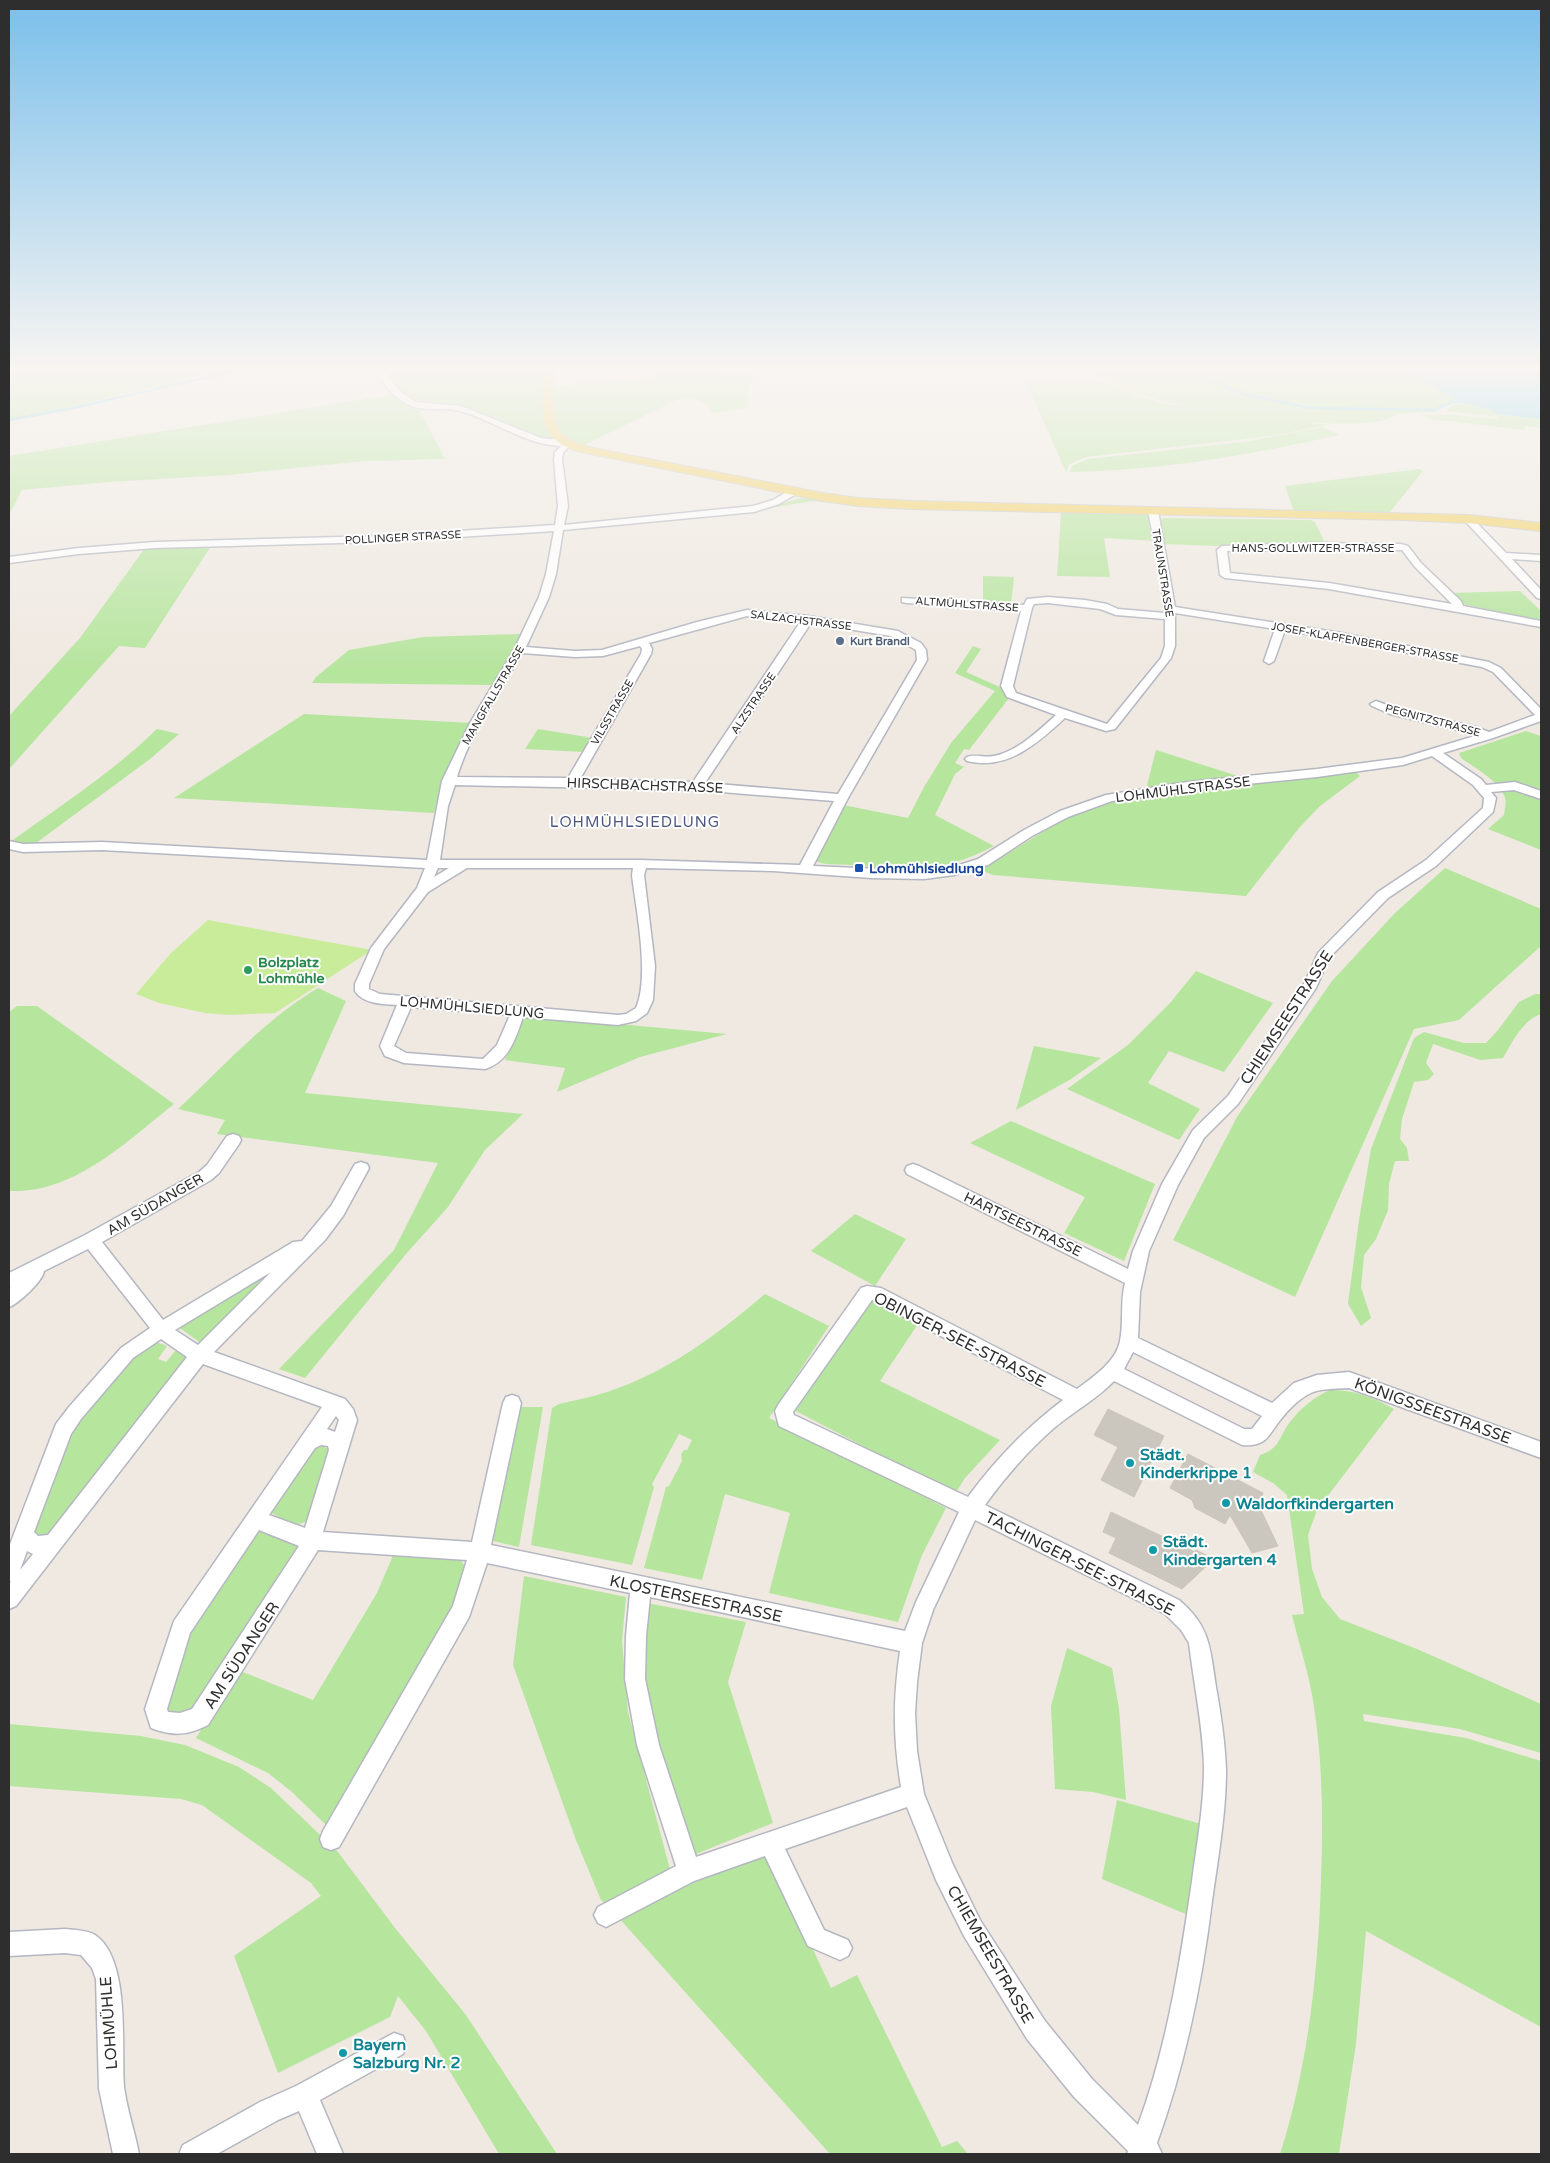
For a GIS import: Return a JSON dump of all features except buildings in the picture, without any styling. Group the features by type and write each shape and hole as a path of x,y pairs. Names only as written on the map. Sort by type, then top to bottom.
{"main road":[{"path":"680,469 794,492 887,504 1369,514 1468,519 1541,527"}],"street":[{"name":"MANGFALLSTRASSE","path":"433,864 448,781 476,723 519,650 544,597 551,574 564,501 559,469"},
{"name":"POLLINGER STRASSE","path":"9,560 79,551 155,546 378,539 559,528 754,509 776,502 794,492"},
{"name":"TRAUNSTRASSE","path":"1062,715 1103,728 1111,727 1166,658 1171,644 1170,612 1165,573 1153,511"},
{"path":"1468,519 1501,556 1541,596"},
{"name":"HANS-GOLLWITZER-STRASSE","path":"1458,608 1457,603 1418,565 1405,548 1401,547 1312,546 1222,550 1225,575 1329,586 1541,624"},
{"path":"1501,556 1541,558"},
{"name":"ALTMÜHLSTRASSE","path":"906,600 1027,608"},
{"name":"ALTMÜHLSTRASSE","path":"1062,715 1018,698 1008,691 1007,686 1027,608 1032,601 1048,600 1096,604 1123,613 1170,612"},
{"name":"JOSEF-KLAPFENBERGER-STRASSE","path":"1170,612 1281,626 1488,665 1497,670 1541,716"},
{"name":"SALZACHSTRASSE","path":"519,650 590,654 609,651 742,613 808,620 899,635 917,645 922,654 919,667 842,798 804,870"},
{"name":"ALZSTRASSE","path":"697,786 808,620"},
{"path":"1269,661 1281,626"},
{"name":"VILSSTRASSE","path":"572,782 646,654 646,646 642,642"},
{"name":"PEGNITZSTRASSE","path":"1376,704 1394,712 1476,730 1489,736"},
{"path":"971,759 989,762 1024,747 1062,715"},
{"name":"LOHMÜHLSTRASSE","path":"804,870 911,876 954,871 983,862 1028,833 1064,814 1110,798 1188,786 1374,766 1435,753 1489,736 1541,716"},
{"path":"1435,753 1484,789 1514,786 1541,795"},
{"name":"HIRSCHBACHSTRASSE","path":"448,781 697,786 842,798"},
{"name":"CHIEMSEESTRASSE","path":"1144,2153 1083,2088 1036,2030 968,1920 944,1872 914,1794 906,1750 904,1713 906,1682 912,1644 933,1587 971,1508 996,1474 1017,1451 1048,1422 1112,1372 1119,1362 1129,1342 1133,1279 1141,1251 1166,1192 1198,1134 1233,1100 1311,984 1323,956 1383,895 1431,863 1488,809 1490,798 1484,789"},
{"name":"LOHMÜHLSIEDLUNG","path":"9,845 23,848 102,846 433,864 640,864 804,870"},
{"name":"LOHMÜHLSIEDLUNG","path":"423,889 457,868 469,863"},
{"name":"LOHMÜHLSIEDLUNG","path":"433,864 423,889 378,948 362,984 362,991 369,996 406,1001 618,1020 627,1019 642,1010 648,997 650,985 638,875 640,864"},
{"path":"406,1001 388,1040 390,1052 404,1058 486,1064 494,1060 501,1052 518,1012"},
{"name":"AM SÜDANGER","path":"9,1281 91,1240 205,1176 213,1169 233,1140"},
{"path":"9,1599 199,1354 320,1235 361,1168"},
{"name":"HARTSEESTRASSE","path":"912,1170 1133,1279"},
{"path":"9,1572 68,1422 121,1358 161,1330 320,1235"},
{"name":"AM SÜDANGER","path":"91,1240 161,1330 199,1354 339,1405 347,1415 348,1420 313,1540 292,1576 200,1717 190,1723 168,1724 159,1720 156,1709 180,1628 334,1404"},
{"name":"AM SÜDANGER","path":"9,1300 30,1278 62,1255"},
{"path":"227,1290 240,1295 245,1300 246,1307"},
{"name":"OBINGER-SEE-STRASSE","path":"971,1508 786,1420 786,1407 867,1293 876,1293 1078,1399"},
{"path":"1129,1342 1274,1413"},
{"name":"KÖNIGSSEESTRASSE","path":"1112,1372 1242,1437 1252,1439 1262,1434 1274,1413 1300,1389 1326,1381 1349,1380 1541,1450"},
{"path":"331,1839 462,1610 480,1552 512,1404"},
{"path":"306,1443 315,1437 322,1436 336,1441 338,1449"},
{"name":"TACHINGER-SEE-STRASSE","path":"971,1508 1172,1607 1188,1620 1199,1644 1214,1753 1215,1788 1210,1839 1187,1985 1144,2153"},
{"path":"255,1519 313,1540 480,1552"},
{"path":"24,1530 25,1538 35,1545 46,1547 55,1542"},
{"name":"KLOSTERSEESTRASSE","path":"480,1552 912,1644"},
{"path":"641,1586 636,1636 635,1679 648,1745 689,1871"},
{"path":"606,1915 689,1871 914,1794"},
{"path":"770,1843 816,1938 840,1948"},
{"name":"LOHMÜHLE","path":"9,1944 66,1941 87,1944 102,1960 108,1979 112,2089 126,2154"},
{"path":"192,2154 269,2111 305,2095 394,2045"},
{"path":"305,2095 330,2154"}],"green space":[{"path":"9,469 287,469 22,490 9,515"},
{"path":"1071,469 1139,469 1104,471 1070,472"},
{"path":"1419,469 1423,471 1390,512 1294,512 1285,486"},
{"path":"807,498 850,504 1145,514 1150,516 1155,541 1104,538 1110,577 1057,576 1061,513 892,509 812,501 753,511"},
{"path":"1163,518 1311,520 1315,522 1325,543 1216,546 1164,544 1160,521"},
{"path":"211,546 145,648 119,646 9,769 9,716 80,638 145,548"},
{"path":"983,576 1014,577 1011,604 983,602"},
{"path":"1520,591 1541,611 1541,621 1463,604 1452,593"},
{"path":"522,634 494,685 312,683 316,677 349,650 423,637"},
{"path":"973,646 981,649 966,672 1002,688 1003,693 1009,698 969,750 964,749 955,763 964,767 955,774 935,815 994,846 957,862 924,868 889,868 828,864 816,861 816,857 843,805 908,818 924,787 951,743 995,691 955,673"},
{"path":"304,714 472,723 442,781 434,813 174,798"},
{"path":"157,729 179,734 150,759 32,846 10,842 104,774"},
{"path":"538,729 593,738 584,752 525,749"},
{"path":"1526,731 1541,736 1541,850 1488,829 1504,815 1505,797 1496,784 1461,758 1459,753"},
{"path":"1156,750 1244,778 1149,789 1147,785"},
{"path":"1356,772 1360,776 1320,806 1299,828 1246,896 993,875 983,871 980,867 994,862 1070,815 1104,803 1152,794"},
{"path":"1445,868 1541,909 1541,946 1459,1020 1414,1029 1295,1297 1173,1240 1237,1117 1332,981 1395,913"},
{"name":"Bolzplatz Lohmühle","path":"208,920 372,950 275,1013 229,1015 205,1013 159,1003 136,994 171,953"},
{"path":"1196,971 1273,1003 1224,1072 1169,1051 1148,1083 1200,1109 1179,1140 1067,1089 1128,1045 1170,1003"},
{"path":"318,988 346,1001 305,1093 523,1114 485,1150 448,1207 406,1254 305,1378 279,1369 394,1250 438,1163 217,1134 225,1120 178,1109 262,1029"},
{"path":"1535,994 1541,994 1541,1014 1523,1026 1503,1058 1480,1060 1433,1044 1426,1063 1434,1074 1428,1080 1414,1082 1402,1119 1400,1139 1407,1148 1409,1161 1395,1161 1389,1184 1388,1210 1376,1239 1364,1255 1361,1287 1371,1318 1361,1326 1348,1304 1371,1149 1414,1038 1424,1032 1464,1043 1486,1043 1519,1002"},
{"path":"17,1006 37,1006 174,1104 118,1149 77,1175 33,1190 9,1191 9,1012"},
{"path":"531,1016 727,1034 640,1057 557,1092 565,1068 505,1060 517,1028 525,1019"},
{"path":"1034,1046 1101,1058 1071,1079 1016,1110"},
{"path":"1011,1121 1155,1184 1124,1261 1064,1233 1085,1197 970,1143"},
{"path":"855,1214 906,1239 875,1286 811,1251"},
{"path":"297,1254 201,1343 181,1329 181,1326"},
{"path":"765,1294 829,1326 769,1418 946,1508 922,1555 898,1622 769,1593 790,1513 725,1494 702,1580 644,1568 666,1487 669,1486 682,1461 681,1455 684,1450 687,1450 692,1440 679,1434 652,1484 654,1487 632,1565 531,1545 552,1408 559,1404 607,1392 650,1375 711,1337"},
{"path":"870,1300 918,1324 880,1381 1000,1440 965,1478 955,1494 794,1410"},
{"path":"156,1342 167,1346 158,1359 166,1362 176,1350 190,1357 50,1536 37,1538 33,1534 70,1428 126,1361 151,1343"},
{"path":"1330,1390 1347,1391 1363,1395 1394,1409 1317,1510 1308,1535 1312,1569 1322,1597 1340,1619 1417,1649 1541,1704 1541,1753 1460,1729 1363,1714 1364,1721 1466,1738 1541,1761 1541,2027 1366,1931 1356,2044 1339,2154 1280,2154 1298,2087 1314,1985 1320,1916 1322,1794 1317,1729 1312,1695 1292,1615 1304,1614 1287,1495 1273,1483 1253,1472 1260,1455 1275,1446 1286,1427 1299,1412 1308,1403"},
{"path":"517,1407 543,1407 519,1547 489,1540"},
{"path":"316,1446 323,1446 328,1449 328,1455 309,1519 296,1524 272,1513 272,1507"},
{"path":"258,1532 293,1543 298,1548 196,1711 177,1715 168,1710 167,1701 189,1630 252,1537"},
{"path":"394,1553 461,1561 464,1565 466,1579 456,1602 326,1825 292,1792 268,1773 196,1738 238,1670 313,1700 377,1593"},
{"path":"524,1576 626,1597 622,1641 628,1712 671,1873 609,1906 601,1900 576,1840 513,1665"},
{"path":"647,1603 746,1622 728,1682 773,1823 691,1856 646,1698 643,1662"},
{"path":"1067,1648 1112,1668 1119,1709 1126,1800 1093,1792 1055,1789 1051,1706"},
{"path":"9,1724 141,1736 185,1745 239,1767 271,1788 338,1852 395,1928 466,2015 557,2154 499,2154 426,2031 398,1996 390,2017 278,2073 234,1956 321,1896 311,1883 202,1805 181,1799 9,1786"},
{"path":"1117,1800 1201,1824 1188,1915 1102,1879"},
{"path":"761,1856 773,1864 831,1988 857,1975 942,2147 957,2141 968,2154 830,2154 618,1917 648,1898"}],"place":[{"name":"Kurt Brandl","path":"840,641"},
{"name":"Lohmühlsiedlung","path":"859,868"},
{"name":"Bolzplatz Lohmühle","path":"248,970"},
{"name":"Städt. Kinderkrippe 1","path":"1130,1463"},
{"name":"Waldorfkindergarten","path":"1226,1503"},
{"name":"Städt. Kindergarten 4","path":"1153,1550"},
{"name":"Bayern Salzburg Nr. 2","path":"343,2053"}],"district":[{"name":"LOHMÜHLSIEDLUNG","path":"635,822"}]}
